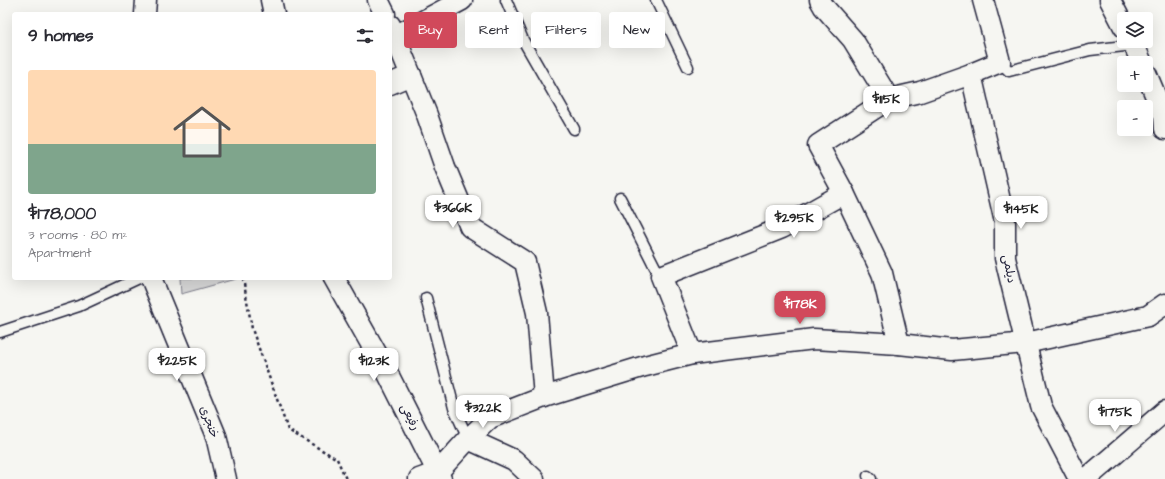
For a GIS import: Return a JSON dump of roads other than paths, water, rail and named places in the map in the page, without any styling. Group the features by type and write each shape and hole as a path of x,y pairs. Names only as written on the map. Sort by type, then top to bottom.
{"street":[{"path":"145,12 146,0"},
{"path":"271,0 274,12"},
{"path":"378,0 384,12"},
{"path":"462,0 393,31 427,115 445,167 470,227 525,262 537,313 544,397"},
{"path":"820,0 824,7 853,40 890,99"},
{"path":"900,344 882,273 844,193 818,145 890,99 920,92 1000,62 983,0"},
{"path":"1110,0 1117,14"},
{"name":"دیلمی","path":"971,74 1005,222 1005,258 1041,406 1079,479"},
{"path":"392,83 411,75"},
{"path":"1153,90 1164,116 1165,129"},
{"path":"692,354 661,276 782,228 844,193"},
{"name":"خنجری","path":"152,280 216,436 226,479"},
{"name":"رفیعی","path":"335,280 388,374 440,475"},
{"path":"419,479 440,475 468,439 490,418 544,397 645,366 692,354 814,339 900,344 952,350 1026,342 1148,316 1165,304"},
{"path":"1086,479 1165,411"},
{"path":"468,439 514,460 534,479"}],"lane":[{"path":"506,0 523,40 574,129"},
{"path":"656,0 688,67"},
{"path":"1000,62 1009,71 1090,50 1117,46"},
{"path":"620,198 661,276"},
{"path":"0,332 79,306 135,280"},
{"path":"426,298 454,408 468,439"}]}
